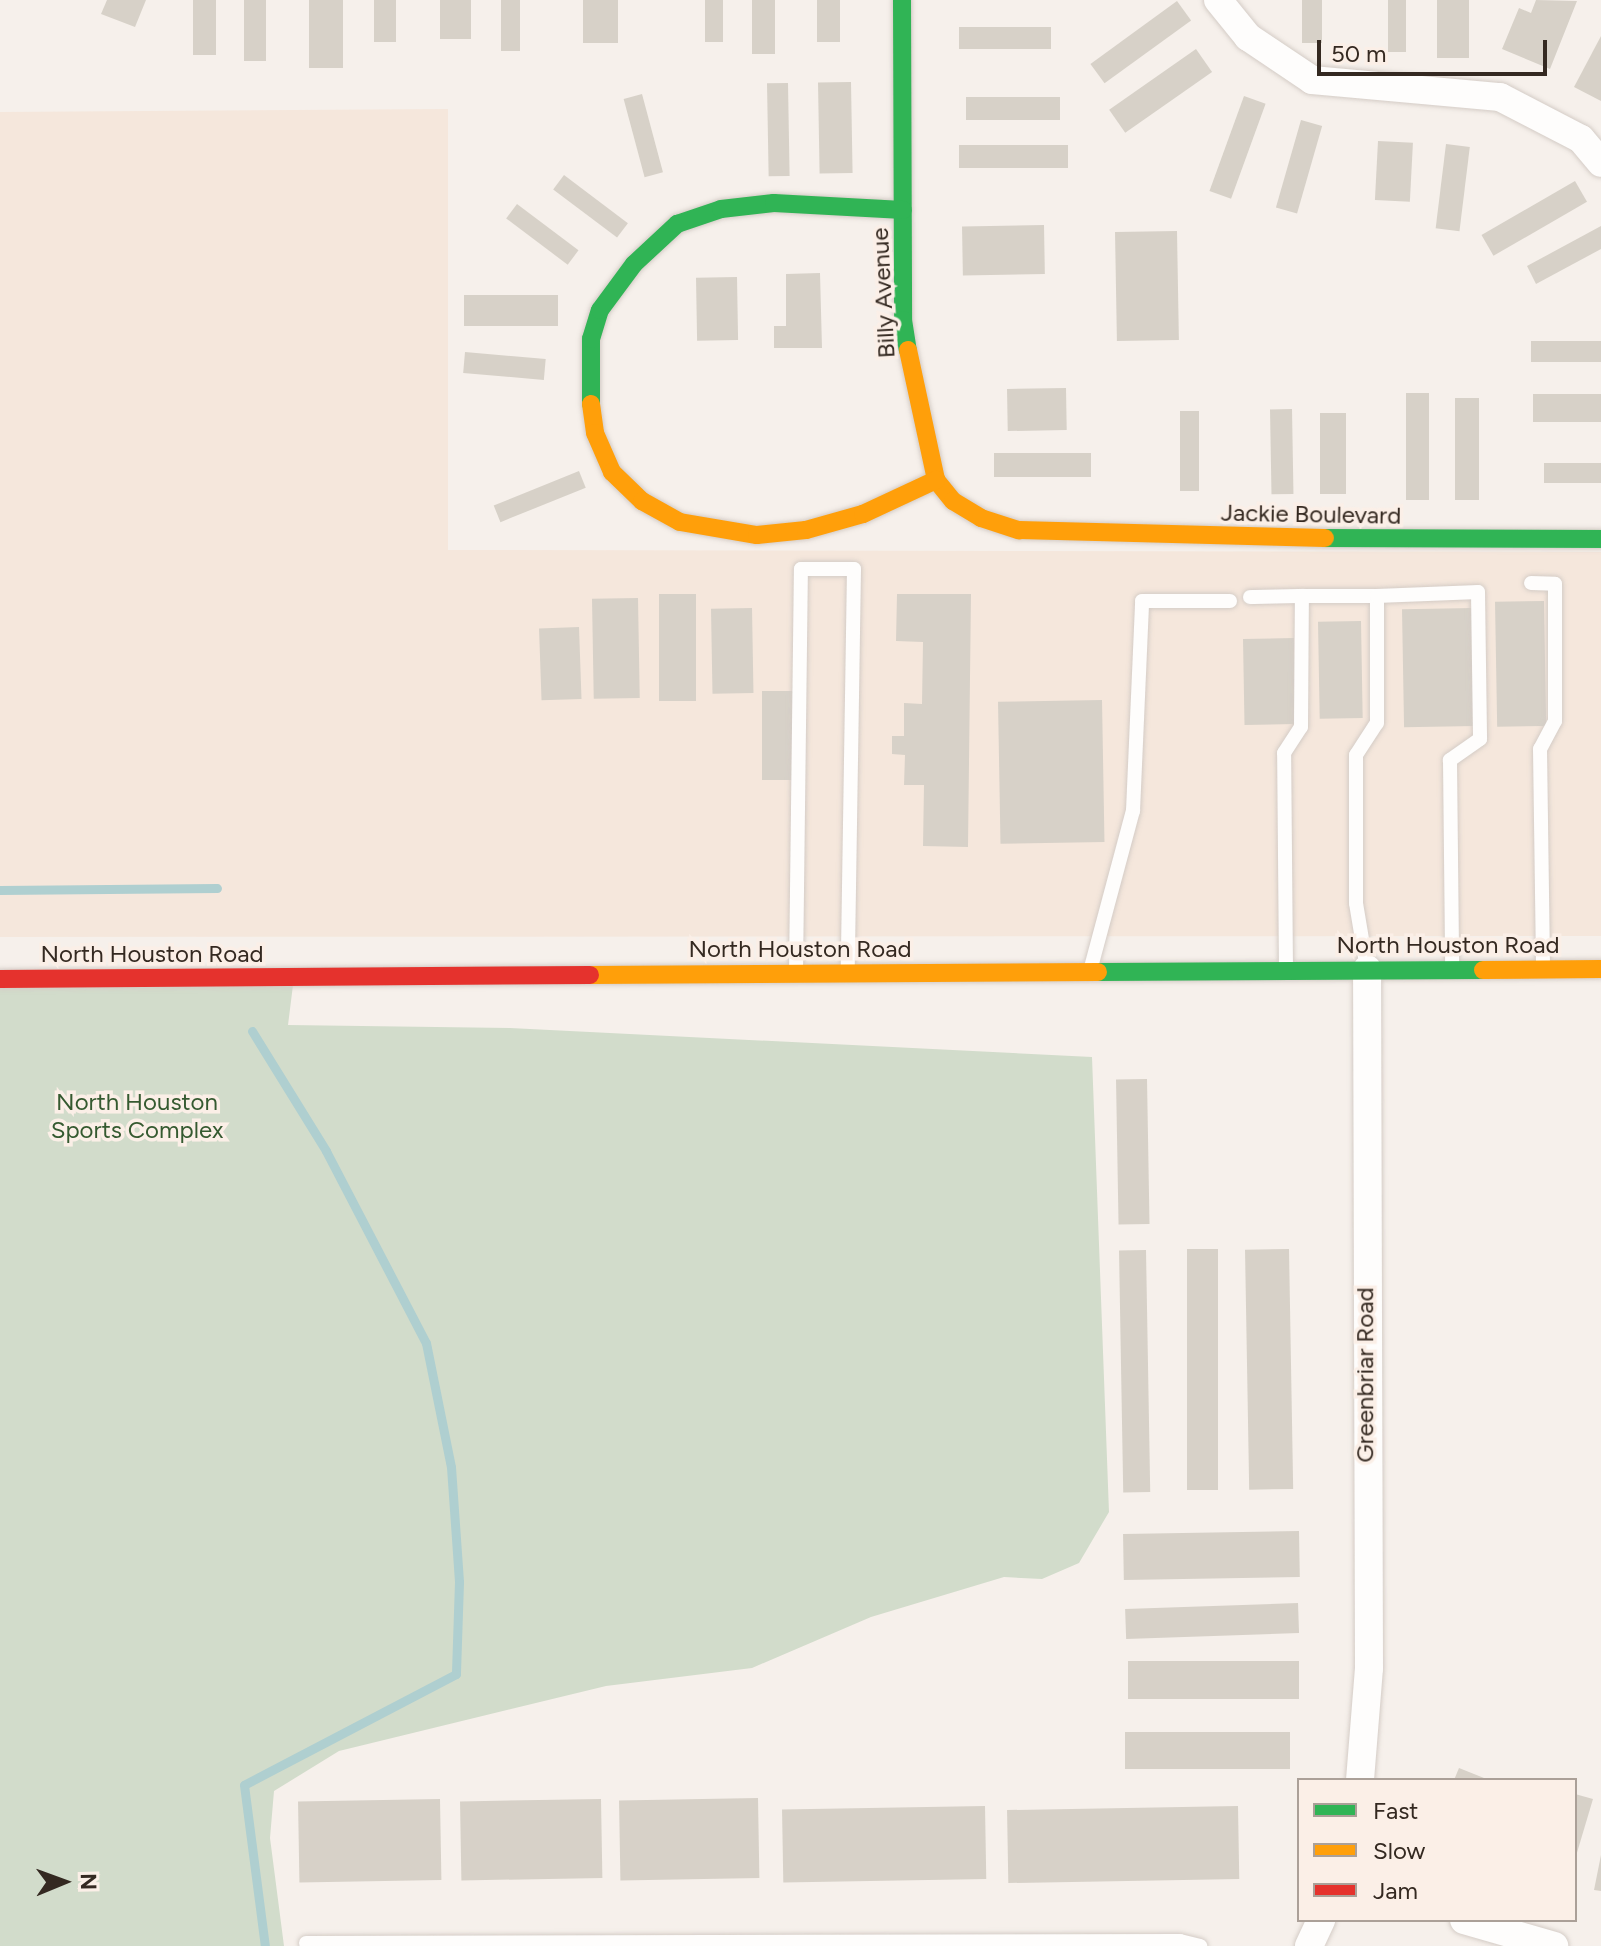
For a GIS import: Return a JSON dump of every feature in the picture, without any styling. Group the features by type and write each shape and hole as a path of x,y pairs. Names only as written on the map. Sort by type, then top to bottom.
{"street":[{"name":"Billy Avenue","path":"902,0 903,320 917,411 936,480 953,501 981,518 1019,530"},
{"path":"1218,0 1248,37 1312,80 1500,97 1581,139 1601,163"},
{"path":"903,210 774,203 721,209 677,224 634,264 600,310 591,339 588,384 595,433 612,472 642,501 680,522 757,535 806,530 863,514 936,480"},
{"name":"Jackie Boulevard","path":"1019,530 1469,542 1601,539"},
{"name":"Greenbriar Road","path":"1360,1778 1369,1668 1367,969"},
{"name":"North Houston Road","path":"0,979 1601,969"},
{"path":"1309,1946 1320,1922"},
{"path":"1471,1922 1554,1946"}],"lane":[{"path":"796,973 801,569 854,569 848,973"},
{"path":"1531,583 1555,584 1555,721 1540,749 1543,969"},
{"path":"1250,597 1478,592 1480,739 1450,760 1452,970"},
{"path":"1286,970 1284,753 1301,727 1302,596"},
{"path":"1367,969 1356,903 1356,755 1377,723 1377,596"},
{"path":"1090,971 1133,811 1142,601 1230,601"},
{"path":"306,1943 1180,1941 1200,1946"}],"shaded area":[{"path":"448,109 448,550 1601,552 1601,936 0,937 0,112"}],"green space":[{"name":"North Houston Sports Complex","path":"294,977 288,1025 510,1028 1092,1057 1109,1512 1079,1563 1042,1579 1004,1577 871,1617 752,1668 606,1686 339,1751 274,1791 270,1838 284,1946 0,1946 0,979"}],"building":[{"path":"107,0 146,0 135,27 101,14"},
{"path":"193,0 216,0 216,55 193,55"},
{"path":"244,0 266,0 266,61 244,61"},
{"path":"309,0 343,0 343,68 309,68"},
{"path":"374,0 396,0 396,42 374,42"},
{"path":"440,0 471,0 471,39 440,39"},
{"path":"501,0 520,0 520,51 501,51"},
{"path":"583,0 618,0 618,43 583,43"},
{"path":"705,0 723,0 723,42 705,42"},
{"path":"752,0 775,0 775,54 752,54"},
{"path":"817,0 840,0 840,42 817,42"},
{"path":"1302,0 1322,0 1322,43 1302,43"},
{"path":"1388,0 1406,0 1406,52 1388,52"},
{"path":"1437,0 1469,0 1469,58 1437,58"},
{"path":"1536,0 1577,1 1550,69 1502,49 1519,8 1531,13"},
{"path":"1177,1 1191,20 1105,83 1090,64"},
{"path":"959,27 1051,27 1051,49 959,49"},
{"path":"1601,36 1601,101 1574,87"},
{"path":"1196,49 1212,72 1125,133 1109,110"},
{"path":"851,82 853,173 820,174 818,83"},
{"path":"767,83 788,83 790,176 769,176"},
{"path":"642,94 663,172 645,177 624,99"},
{"path":"1244,96 1266,104 1231,199 1209,191"},
{"path":"966,97 1060,97 1060,120 966,120"},
{"path":"1301,120 1322,126 1297,214 1276,207"},
{"path":"1378,141 1413,143 1410,202 1375,200"},
{"path":"1446,144 1470,147 1459,231 1436,228"},
{"path":"959,145 1068,145 1068,168 959,168"},
{"path":"564,175 628,223 617,238 553,189"},
{"path":"1575,181 1587,202 1493,256 1481,235"},
{"path":"517,204 578,250 568,265 506,218"},
{"path":"1044,225 1045,274 963,275 962,226"},
{"path":"1601,226 1601,249 1536,284 1527,266"},
{"path":"1177,231 1179,340 1117,341 1115,232"},
{"path":"820,273 822,348 774,348 774,326 786,326 786,274"},
{"path":"737,277 738,340 697,341 696,278"},
{"path":"464,295 558,295 558,326 464,326"},
{"path":"1531,341 1601,341 1601,362 1531,362"},
{"path":"465,352 546,359 544,380 463,373"},
{"path":"1066,388 1067,430 1008,431 1007,389"},
{"path":"1406,393 1429,393 1429,500 1406,500"},
{"path":"1533,394 1601,394 1601,422 1533,422"},
{"path":"1455,398 1479,398 1479,500 1455,500"},
{"path":"1270,409 1292,409 1293,494 1271,494"},
{"path":"1180,411 1199,411 1199,491 1180,491"},
{"path":"1320,413 1346,413 1346,494 1320,494"},
{"path":"994,453 1091,453 1091,477 994,477"},
{"path":"1544,463 1601,463 1601,483 1544,483"},
{"path":"579,471 586,488 500,522 494,505"},
{"path":"659,594 696,594 696,701 659,701"},
{"path":"897,594 971,594 968,847 923,846 924,785 904,785 905,755 892,754 892,736 904,736 904,703 922,704 923,642 896,641"},
{"path":"638,598 640,698 594,699 592,599"},
{"path":"1544,601 1546,726 1497,727 1495,602"},
{"path":"752,608 753,693 712,694 711,609"},
{"path":"1473,608 1475,726 1404,727 1402,609"},
{"path":"1361,621 1363,718 1320,719 1318,622"},
{"path":"579,627 582,699 542,700 539,628"},
{"path":"1294,638 1296,724 1245,725 1243,639"},
{"path":"762,691 793,691 793,780 762,780"},
{"path":"1102,700 1104,842 1000,844 998,702"},
{"path":"1147,1079 1150,1224 1119,1225 1116,1080"},
{"path":"1187,1249 1218,1249 1218,1490 1187,1490"},
{"path":"1289,1249 1293,1489 1249,1490 1245,1250"},
{"path":"1119,1250 1146,1250 1150,1492 1123,1492"},
{"path":"1299,1531 1300,1577 1124,1580 1123,1534"},
{"path":"1298,1603 1299,1633 1126,1639 1125,1609"},
{"path":"1128,1661 1299,1661 1299,1699 1128,1699"},
{"path":"1125,1732 1290,1732 1290,1769 1125,1769"},
{"path":"1459,1768 1484,1778 1455,1778"},
{"path":"1577,1795 1593,1799 1577,1853"},
{"path":"758,1798 759,1878 620,1880 619,1800"},
{"path":"440,1799 441,1880 299,1882 298,1801"},
{"path":"601,1799 602,1878 461,1880 460,1801"},
{"path":"985,1806 986,1879 783,1883 782,1810"},
{"path":"1238,1806 1239,1879 1008,1883 1007,1810"},
{"path":"1601,1855 1601,1891 1594,1890"}],"waterway":[{"path":"0,890 217,888"},
{"path":"252,1031 326,1151 426,1343 451,1467 459,1582 456,1674 244,1785 265,1946"}],"traffic: fast":[{"path":"902,0 903,320 908,350"},
{"path":"591,404 591,339 600,310 634,264 677,224 721,209 774,203 903,210"},
{"path":"1325,538 1601,539"},
{"path":"1098,972 1483,970"}],"traffic: slow":[{"path":"908,350 936,480 953,501 981,518 1019,530 1325,538"},
{"path":"591,404 595,433 612,472 642,501 680,522 757,535 806,530 863,514 936,480"},
{"path":"1483,970 1601,969"},
{"path":"590,975 1098,972"}],"traffic: jam":[{"path":"0,979 590,975"}]}
